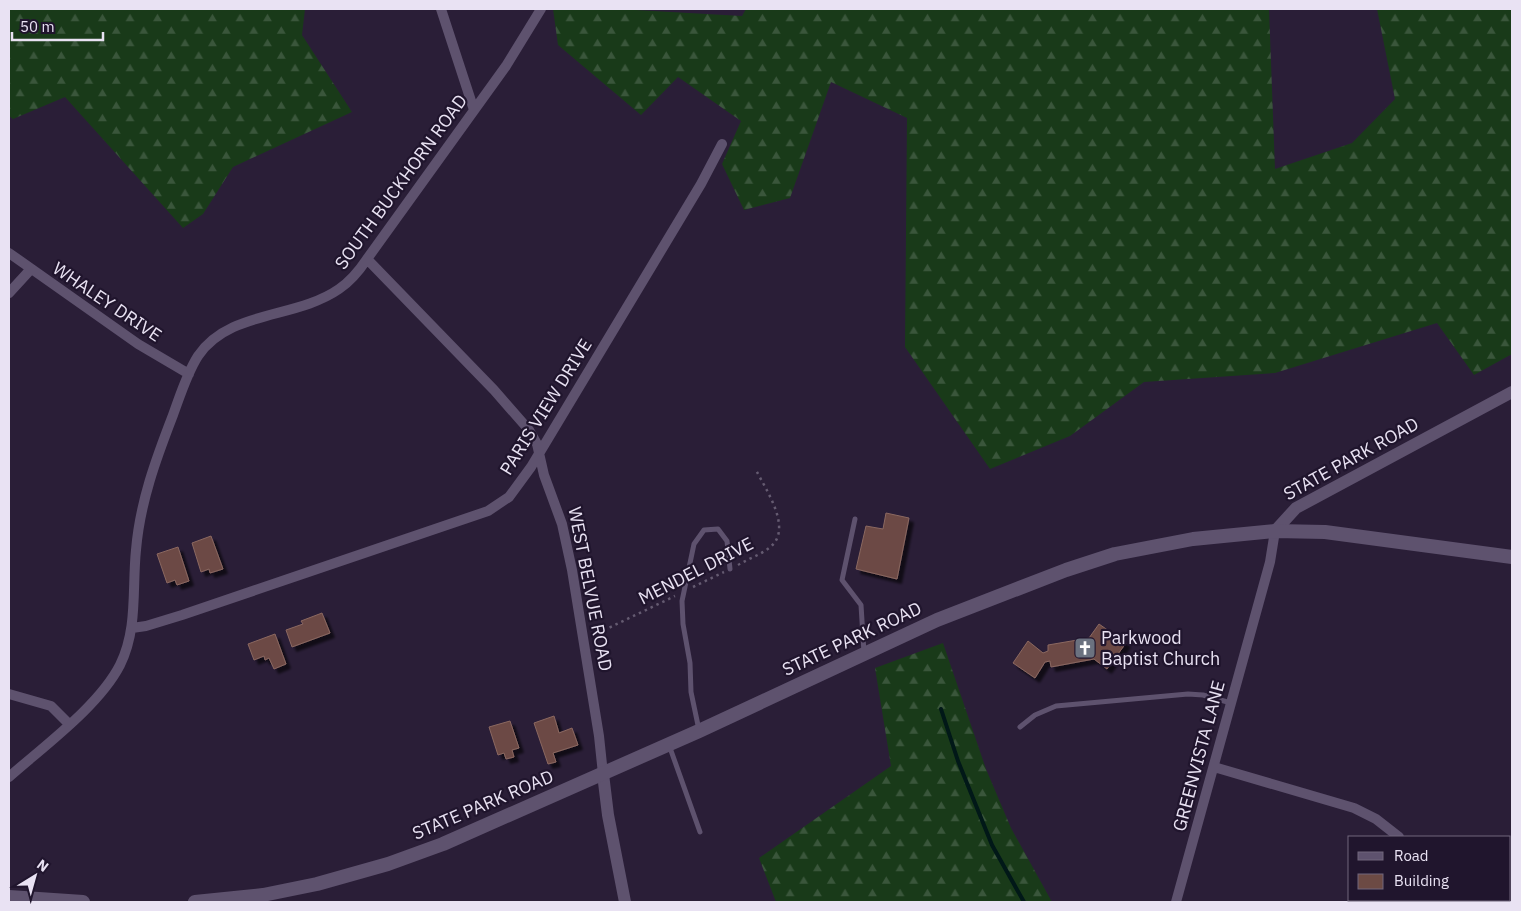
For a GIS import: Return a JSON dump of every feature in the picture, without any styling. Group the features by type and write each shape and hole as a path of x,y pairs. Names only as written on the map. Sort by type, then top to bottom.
{"main road":[{"path":"1275,531 1325,532 1512,557"},
{"name":"STATE PARK ROAD","path":"194,902 232,901 317,884 388,864 443,844 699,731 864,656 937,620 1066,570 1115,554 1193,538 1275,531"},
{"path":"9,897 83,902"}],"street":[{"path":"441,9 474,110"},
{"name":"SOUTH BUCKHORN ROAD","path":"9,778 95,699 113,676 124,655 132,628 135,552 142,505 156,460 190,374 206,345 219,334 236,326 301,307 326,297 348,282 367,259 506,66 541,9"},
{"name":"PARIS VIEW DRIVE","path":"132,628 146,626 182,615 488,511 509,497 540,452 701,184 722,144"},
{"name":"WHALEY DRIVE","path":"9,253 138,344 190,374"},
{"name":"WEST BELVUE ROAD","path":"367,259 494,390 529,430 540,452 544,475 562,524 584,639 608,816 625,902"},
{"path":"9,293 32,269"},
{"name":"STATE PARK ROAD","path":"1275,531 1296,508 1512,392"},
{"name":"GREENVISTA LANE","path":"1176,902 1270,562 1275,531"},
{"path":"9,694 52,706 69,724"},
{"path":"1214,767 1354,808 1376,819 1398,836"}],"lane":[{"path":"854,519 842,580 861,605 864,656"},
{"path":"699,731 691,692 690,663 683,624 684,592 694,544 704,530 718,529 726,537 730,569"},
{"path":"1020,727 1034,715 1056,706 1188,694 1204,695 1231,703"},
{"path":"669,744 700,832"}],"path":[{"name":"MENDEL DRIVE","path":"584,639 684,592 769,548 779,533 779,522 756,470"}],"green space":[{"path":"9,9 305,9 302,35 352,112 233,167 203,214 183,228 65,97 13,119 9,116"},
{"path":"553,9 618,9 742,16 746,9 1269,9 1275,169 1352,143 1395,99 1377,9 1512,9 1512,354 1474,375 1437,323 1275,373 1144,382 1070,436 990,469 905,347 907,118 831,82 790,198 744,210 722,164 741,121 678,77 641,115 558,45"},
{"path":"943,643 986,769 1011,828 1052,902 776,902 759,858 891,766 875,668"}],"building":[{"path":"886,513 909,518 897,579 856,569 866,526 883,529"},
{"path":"211,536 223,569 210,573 209,569 201,572 192,543"},
{"path":"178,547 189,581 177,585 175,580 167,583 157,554"},
{"path":"322,613 330,633 292,647 286,630 303,624 301,621"},
{"name":"Parkwood Baptist Church","path":"1099,624 1126,643 1107,669 1094,659 1051,667 1050,661 1045,662 1035,678 1013,663 1028,641 1043,653 1048,651 1048,645 1089,638"},
{"path":"275,634 286,664 274,669 269,658 265,660 264,656 254,660 248,644"},
{"path":"554,716 559,733 572,728 578,745 553,753 556,762 548,764 534,723"},
{"path":"510,721 519,748 512,750 514,757 506,759 504,753 498,755 489,727"}],"waterway":[{"path":"941,709 958,761 992,845 1024,902"}],"place":[{"name":"Parkwood Baptist Church","path":"1085,648"}]}
